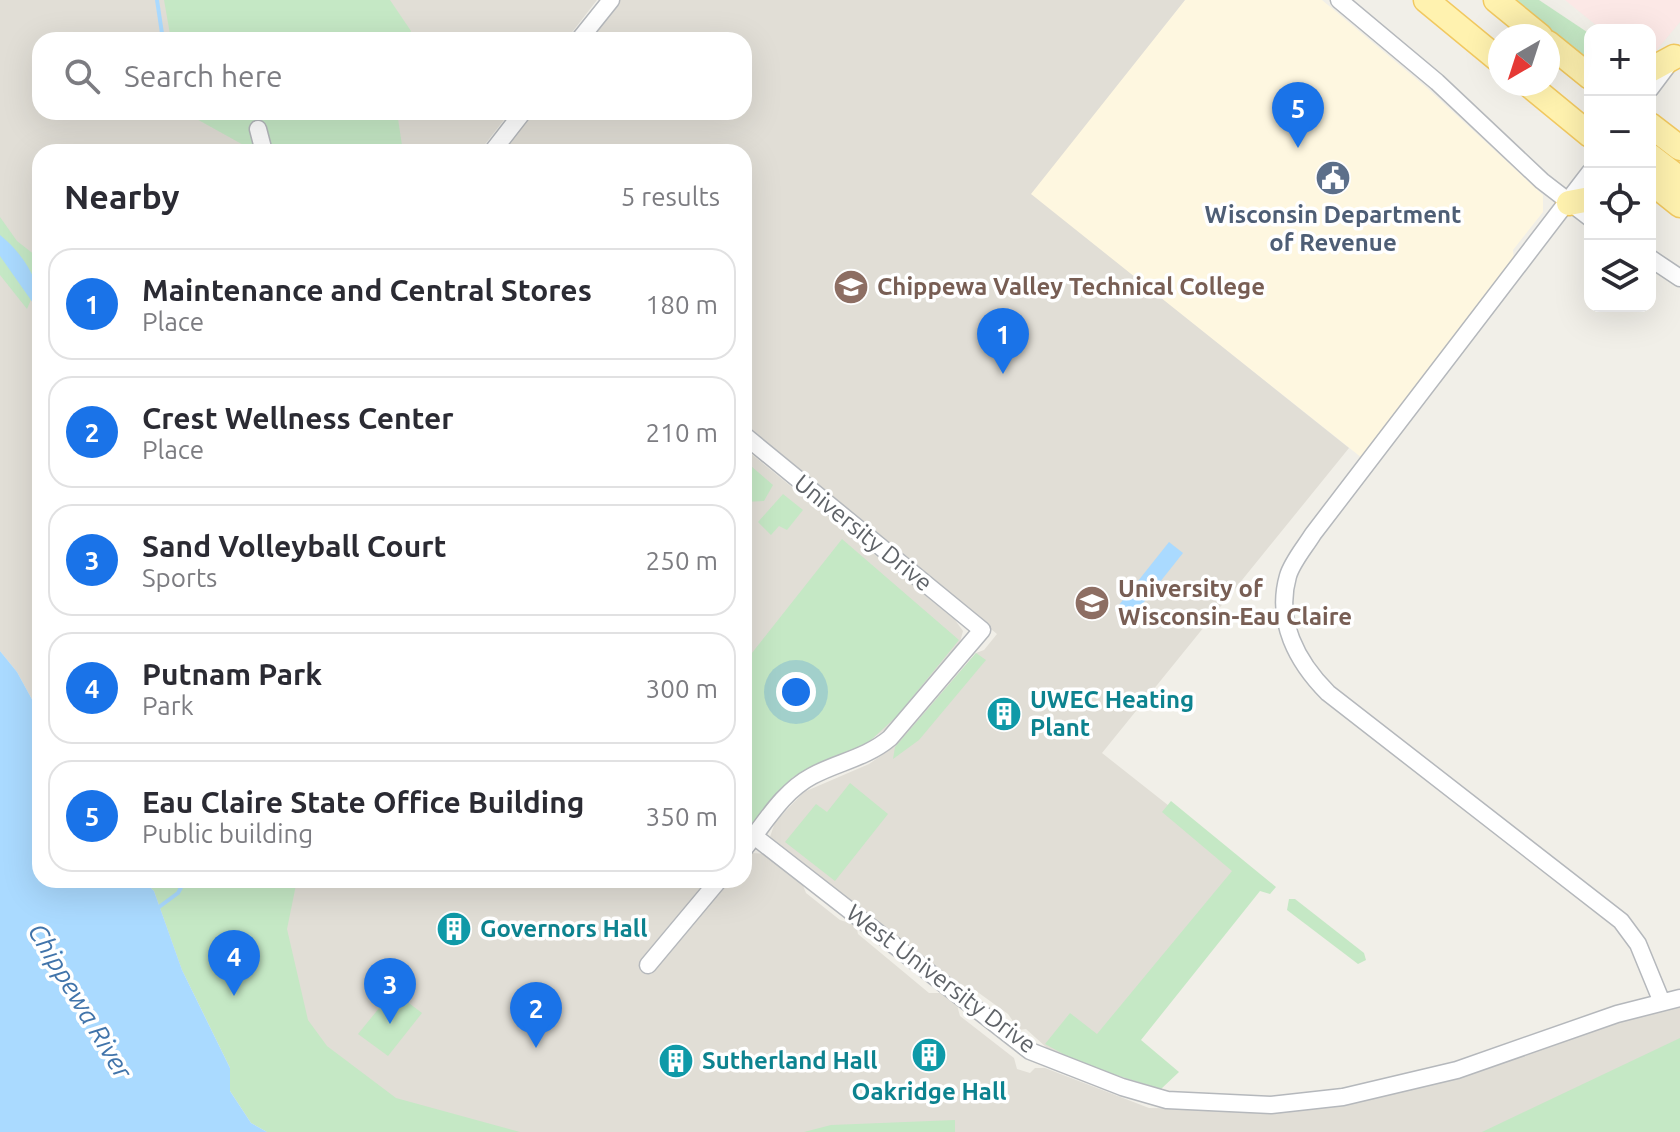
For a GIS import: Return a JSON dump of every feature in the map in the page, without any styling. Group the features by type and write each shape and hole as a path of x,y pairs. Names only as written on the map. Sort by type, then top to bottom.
{"main road":[{"path":"1426,0 1488,51"},
{"path":"1496,0 1525,24"},
{"path":"1560,53 1584,72"},
{"path":"1656,66 1677,53"},
{"path":"1543,96 1584,130"},
{"path":"1656,130 1680,148"},
{"path":"1656,161 1680,179"},
{"path":"1656,187 1680,205"}],"street":[{"path":"585,32 611,0"},
{"path":"1339,0 1580,201 1313,534 1288,574 1283,609 1291,640 1307,672 1328,693 1621,921 1638,944 1661,1000"},
{"path":"1656,81 1677,53"},
{"path":"498,144 517,120"},
{"path":"258,129 262,144"},
{"path":"1656,262 1680,278"},
{"name":"University Drive","path":"752,442 982,630"},
{"name":"West University Drive","path":"752,838 793,788 811,776 876,750 890,738 982,630"},
{"name":"West University Drive","path":"752,844 1030,1051 1122,1087 1167,1100 1271,1105 1343,1097 1457,1070 1661,1000 1680,998"},
{"path":"648,965 712,888"}],"shaded area":[{"path":"0,0 597,0 572,32 32,32 32,120 504,120 485,144 32,144 32,699 17,672 0,651"},
{"name":"University of Wisconsin-Eau Claire","path":"619,0 1185,0 1031,194 1349,448 1102,753 1259,877 1082,1064 1047,1048 1026,1029 1019,1030 1008,1014 972,988 955,987 770,837 775,822 804,792 869,764 895,746 976,653 984,650 997,634 752,432 752,144 508,144 527,120 752,120 752,32 594,32"},
{"path":"1185,0 1322,0 1427,88 1543,195 1543,212 1513,250 1514,260 1362,458 1030,194"},
{"path":"1565,0 1680,0 1680,22 1656,51 1656,24 1595,24"},
{"path":"752,455 955,620 963,631 960,642 896,722 853,752 793,777 752,823"},
{"path":"752,853 766,854 802,883 806,893 840,920 856,925 858,934 929,993 941,993 957,1005 960,1016 1014,1058 1017,1069 1030,1073 1035,1068 1045,1068 1149,1108 1286,1110 1408,1090 1471,1073 1595,1027 1680,1006 1680,1132 267,1132 182,970 151,888 752,888"}],"green space":[{"path":"164,0 390,0 411,31 411,32 170,32"},
{"path":"1508,0 1539,0 1584,30 1584,62 1560,42 1560,24 1537,24"},
{"path":"198,120 398,120 402,144 242,144"},
{"path":"0,217 17,241 32,253 32,297 27,309 0,275"},
{"path":"752,467 773,485 764,501 752,502"},
{"path":"783,494 803,510 787,530 779,526 771,535 758,522"},
{"path":"842,539 959,640 897,716 871,740 853,752 793,777 752,823 752,653"},
{"path":"976,653 986,660 919,740 893,759 895,747"},
{"path":"850,783 888,814 835,881 785,842 816,804 827,812"},
{"path":"1171,801 1276,887 1270,894 1260,891 1141,1040 1179,1072 1161,1089 1083,1065 1045,1044 1070,1013 1097,1034 1232,871 1162,812"},
{"path":"151,888 295,888 287,929 308,1020 327,1046 396,1098 520,1132 267,1132 251,1123 230,1091 230,1068 182,970"},
{"path":"1289,899 1295,899 1364,953 1366,960 1358,964 1287,910"},
{"path":"393,991 422,1013 388,1056 358,1034"},
{"path":"1680,1038 1680,1132 1482,1132"},
{"path":"955,1120 955,1132 804,1132 831,1125"}],"water":[{"path":"0,235 16,250 32,275 32,302 0,256"},
{"path":"1169,542 1183,553 1129,621 1115,610"},
{"name":"Chippewa River","path":"0,651 17,672 32,699 32,888 151,888 154,891 182,970 230,1068 230,1091 251,1123 267,1132 0,1132"}],"waterway":[{"path":"157,0 162,32"},
{"path":"155,910 181,888"}],"place":[{"name":"Eau Claire State Office Building","path":"1298,148"},
{"name":"Wisconsin Department of Revenue","path":"1333,178"},
{"name":"Chippewa Valley Technical College","path":"851,287"},
{"name":"Maintenance and Central Stores","path":"1003,374"},
{"name":"University of Wisconsin-Eau Claire","path":"1092,603"},
{"name":"UWEC Heating Plant","path":"1004,714"},
{"name":"Governors Hall","path":"454,929"},
{"name":"Putnam Park","path":"234,996"},
{"name":"Sand Volleyball Court","path":"390,1024"},
{"name":"Crest Wellness Center","path":"536,1048"},
{"name":"Oakridge Hall","path":"929,1055"},
{"name":"Sutherland Hall","path":"676,1061"}]}
